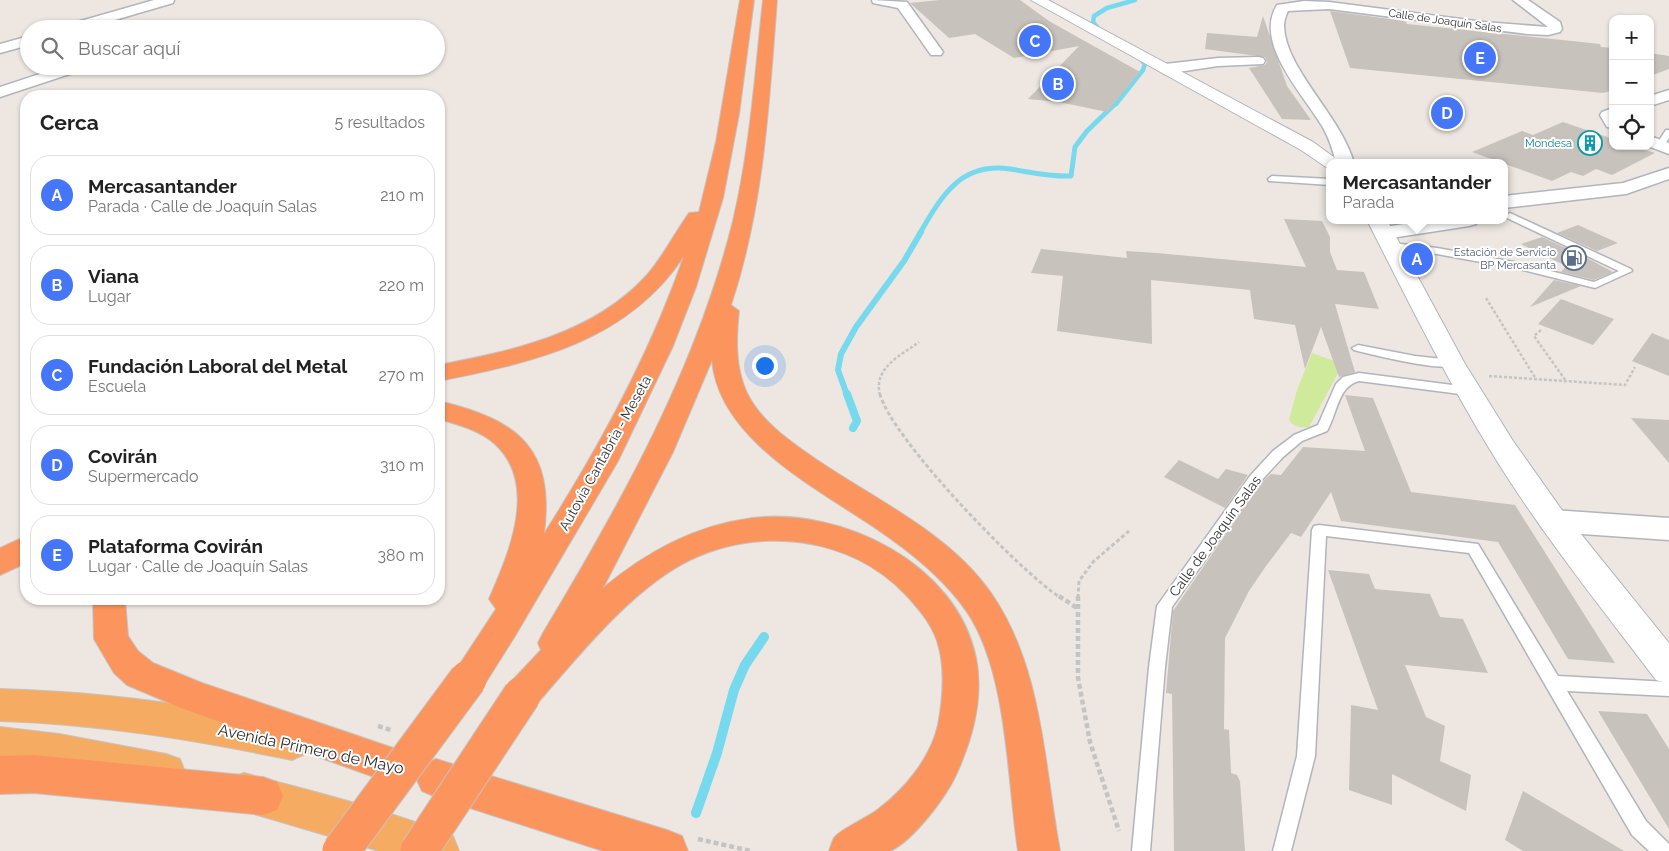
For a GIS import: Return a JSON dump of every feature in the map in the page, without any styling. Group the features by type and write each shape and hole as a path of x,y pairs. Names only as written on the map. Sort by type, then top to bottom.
{"highway":[{"name":"Autovía Cantabria - Meseta","path":"341,851 468,679 565,528 595,477 643,387 687,281 719,176 747,0"},
{"path":"419,851 522,695 604,559 672,427 711,329 736,250 748,199 758,136 770,0"},
{"path":"445,372 514,357 545,347 584,330 620,310 652,283 683,242 719,176"},
{"path":"736,250 728,301 725,341 726,364 734,393 752,422 780,448 930,553 956,576 978,602 996,633 1015,694 1039,851"},
{"path":"445,412 474,420 507,441 525,462 533,486 533,520 528,543 507,596 468,679"},
{"path":"522,695 616,597 661,562 690,546 732,532 776,528 823,534 864,548 910,578 929,598 946,622 959,655 961,695 952,744 936,778 924,794 898,821 850,851"},
{"path":"0,563 20,551"},
{"path":"109,605 111,639 126,662 140,674 194,697 390,765"},
{"name":"Avenida Primero de Mayo","path":"0,705 84,710 162,718 297,743 390,765 436,778 537,817 607,851"},
{"path":"0,745 120,762 262,796 365,826 438,851"},
{"path":"0,775 34,774 262,796"},
{"path":"436,778 667,851"}],"street":[{"path":"99,20 168,0"},
{"path":"878,0 902,5 936,52"},
{"path":"1038,0 1307,146 1327,159"},
{"name":"Calle de Joaquín Salas","path":"1346,159 1345,154 1326,119 1286,58 1277,34 1279,13 1282,8 1301,4 1332,6 1504,29 1548,31 1555,29 1555,25 1518,0"},
{"path":"0,49 20,43"},
{"path":"1165,69 1218,62 1258,61"},
{"path":"0,92 52,75"},
{"path":"1654,100 1669,95"},
{"path":"1508,211 1626,188 1669,173"},
{"path":"1508,211 1634,199 1669,192"},
{"path":"1443,224 1385,233 1459,376 1503,448 1553,521 1669,669"},
{"path":"1553,521 1669,529"}],"lane":[{"path":"1272,179 1326,182"},
{"path":"1385,233 1437,251 1519,266 1596,285 1627,272 1508,212"},
{"path":"1358,348 1416,360 1459,376"},
{"name":"Calle de Joaquín Salas","path":"1141,851 1157,667 1165,606 1181,581 1255,479 1278,454 1298,438 1323,428 1337,392 1347,380 1359,377 1459,376"},
{"path":"1282,851 1306,756 1319,530 1473,548 1639,828 1663,851"},
{"path":"1553,683 1669,689"}],"path":[{"path":"1486,298 1536,379"},
{"path":"1541,330 1534,336 1566,381"},
{"path":"919,342 889,365 878,378 876,387 884,406 920,457 976,517 1038,581 1077,608"},
{"path":"1459,376 1625,385 1635,367"},
{"path":"1120,832 1090,742 1078,678 1077,608 1079,581 1093,562 1130,531"}],"green space":[{"path":"1312,353 1343,364 1309,427 1300,427 1295,426 1289,420 1297,390"}],"building":[{"path":"940,0 1020,0 1049,21 1140,72 1107,112 1059,102 1028,99 1079,46 1014,58 975,34 949,38 910,3"},
{"path":"1330,11 1405,21 1407,24 1600,44 1601,47 1609,48 1609,91 1603,93 1350,68"},
{"path":"1263,16 1287,86 1311,120 1282,119 1249,68 1265,65 1267,62 1265,57 1205,49 1207,33 1257,37"},
{"path":"1654,54 1669,56 1669,69 1654,75"},
{"path":"1563,122 1609,138 1609,150 1646,150 1655,153 1612,175 1596,169 1583,176 1571,172 1552,181 1508,165 1508,159 1491,159 1472,152 1522,131 1533,135"},
{"path":"1284,219 1322,221 1330,237 1330,252 1337,270 1364,272 1379,309 1335,304 1355,372 1339,377 1321,327 1305,369 1295,325 1254,319 1250,290 1151,280 1152,344 1057,331 1063,276 1031,273 1041,249 1127,258 1126,251 1157,253 1306,267"},
{"path":"1578,225 1618,243 1597,251 1557,233"},
{"path":"1542,237 1613,272 1594,280 1561,272 1568,264 1564,265 1521,244"},
{"path":"1554,280 1581,286 1530,307"},
{"path":"1561,299 1614,319 1593,345 1538,324"},
{"path":"1652,333 1669,340 1669,376 1632,361"},
{"path":"1345,395 1373,398 1411,492 1515,505 1615,663 1568,659 1498,542 1341,521 1331,492 1301,537 1291,533 1266,566 1249,591 1225,638 1224,729 1229,730 1231,773 1237,775 1240,781 1245,851 1174,851 1172,694 1166,693 1173,611 1261,483 1271,474 1281,475 1303,447 1365,451"},
{"path":"1631,418 1669,420 1669,463"},
{"path":"1179,460 1218,479 1226,469 1248,475 1225,508 1164,477"},
{"path":"1328,570 1369,574 1375,589 1430,594 1440,617 1463,619 1488,673 1405,665 1426,717 1445,726 1440,761 1471,775 1466,811 1392,774 1392,805 1349,790 1351,705 1378,710"},
{"path":"1598,711 1647,714 1669,749 1669,829"},
{"path":"1523,791 1624,851 1523,851 1505,840"}],"waterway":[{"path":"1101,32 1093,22 1094,16 1107,8 1135,0"},
{"path":"1116,104 1143,70 1145,64 1138,56"},
{"path":"920,233 945,194 966,176 978,171 993,168 1071,176 1075,147 1087,131 1117,102"},
{"path":"847,395 838,370 841,354 856,327 904,261 921,232"},
{"path":"847,394 857,421 853,428"},
{"path":"696,813 717,753 734,690 745,665 764,637"}],"place":[{"name":"Fundación Laboral del Metal","path":"1035,41"},
{"name":"Plataforma Covirán","path":"1480,58"},
{"name":"Viana","path":"1058,84"},
{"name":"Covirán","path":"1447,113"},
{"name":"Mondesa","path":"1590,143"},
{"name":"Estación de Servicio BP Mercasanta","path":"1574,258"},
{"name":"Mercasantander","path":"1417,259"}]}
